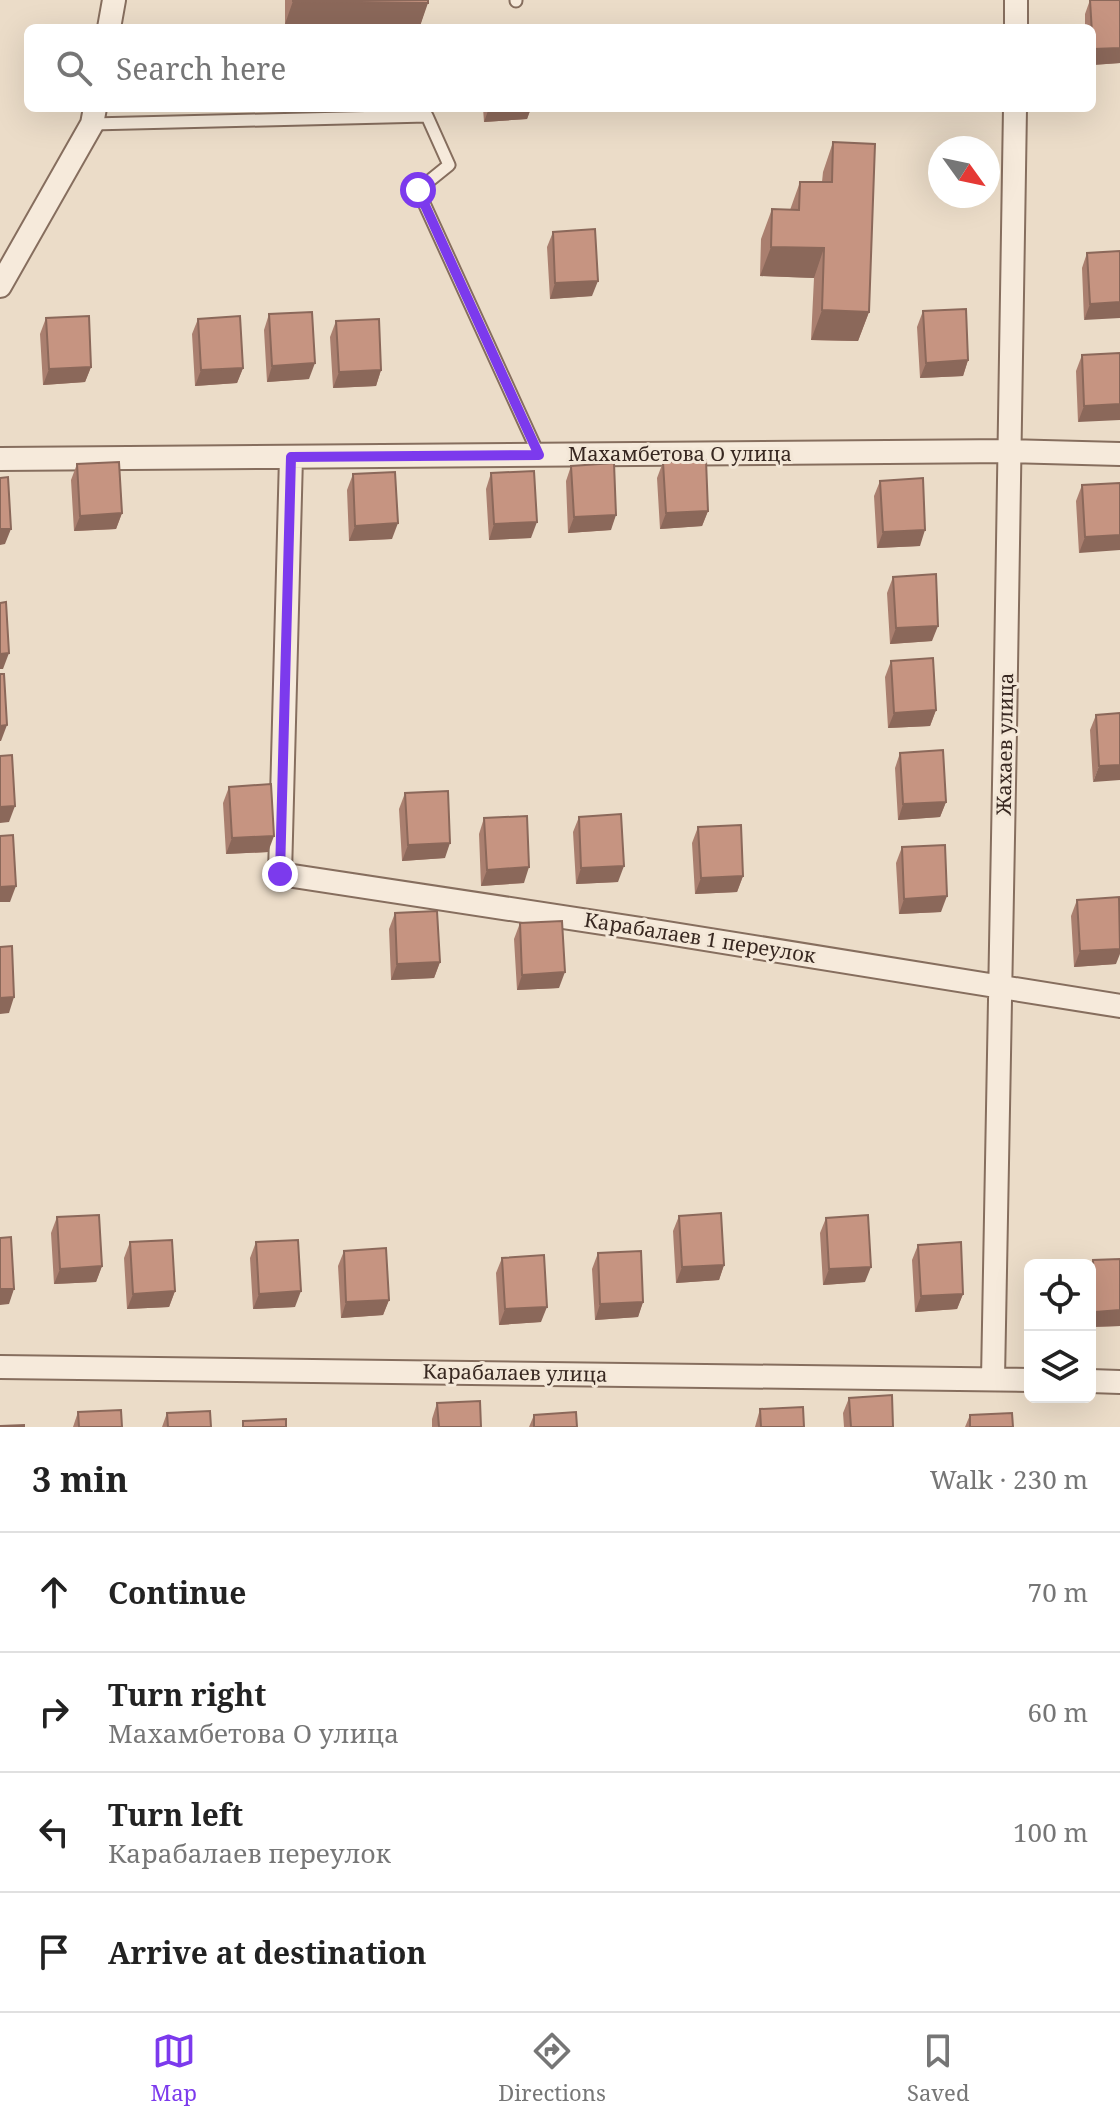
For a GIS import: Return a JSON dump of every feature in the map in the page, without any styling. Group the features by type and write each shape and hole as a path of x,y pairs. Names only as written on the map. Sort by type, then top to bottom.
{"street":[{"path":"110,24 114,0"},
{"path":"1016,0 1016,24"},
{"name":"Жахаев улица","path":"993,1379 1015,112"},
{"path":"0,286 94,116"},
{"name":"Махамбетова О улица","path":"0,459 1011,451 1120,454"},
{"name":"Карабалаев 1 переулок","path":"291,457 280,874 1120,1006"},
{"name":"Карабалаев улица","path":"0,1367 1024,1380"},
{"path":"1096,1381 1120,1382"}],"lane":[{"path":"94,116 427,116 449,165 418,190 539,455"}],"building":[{"path":"428,0 428,3 293,1"},
{"path":"1090,0 1120,0 1120,48 1096,49 1096,24 1091,24"},
{"path":"833,142 875,144 869,312 822,310 824,248 771,247 772,209 799,210 800,182 832,182"},
{"path":"595,229 598,281 555,283 553,232"},
{"path":"1120,251 1120,302 1090,304 1087,253"},
{"path":"966,309 968,360 926,363 923,311"},
{"path":"312,312 315,363 272,366 269,314"},
{"path":"89,316 91,367 49,369 46,318"},
{"path":"240,316 243,368 201,370 198,319"},
{"path":"379,319 381,370 339,372 336,321"},
{"path":"1120,353 1120,404 1084,406 1082,355"},
{"path":"706,460 708,511 666,513 663,462"},
{"path":"119,462 122,513 80,516 77,464"},
{"path":"614,463 616,515 574,517 571,466"},
{"path":"534,471 537,522 494,524 491,473"},
{"path":"395,472 398,523 355,526 353,474"},
{"path":"8,477 11,529 0,529 0,478"},
{"path":"923,478 925,530 883,532 880,481"},
{"path":"1120,483 1120,535 1085,537 1082,485"},
{"path":"936,574 938,626 896,628 893,577"},
{"path":"6,602 9,653 0,654 0,603"},
{"path":"933,658 936,710 894,713 891,661"},
{"path":"0,674 4,674 7,725 0,726"},
{"path":"1120,713 1120,765 1099,766 1096,715"},
{"path":"943,750 946,802 903,804 900,753"},
{"path":"12,755 15,806 0,807 0,756"},
{"path":"271,784 274,836 232,838 229,787"},
{"path":"448,791 450,843 408,845 405,793"},
{"path":"621,814 624,866 581,868 579,817"},
{"path":"527,816 529,867 487,870 484,818"},
{"path":"741,825 743,876 701,878 698,827"},
{"path":"13,835 16,886 0,887 0,836"},
{"path":"945,845 947,896 904,899 902,847"},
{"path":"1119,897 1120,949 1080,951 1077,900"},
{"path":"437,911 440,962 397,964 395,913"},
{"path":"562,921 565,972 522,975 520,923"},
{"path":"12,946 14,997 0,998 0,947"},
{"path":"721,1213 724,1265 682,1267 679,1216"},
{"path":"99,1215 102,1266 60,1269 57,1217"},
{"path":"868,1215 871,1267 829,1269 826,1218"},
{"path":"11,1237 14,1289 0,1289 0,1238"},
{"path":"172,1240 175,1291 133,1294 130,1242"},
{"path":"298,1240 301,1291 259,1294 256,1242"},
{"path":"961,1242 963,1294 921,1296 918,1245"},
{"path":"386,1248 389,1300 346,1302 344,1251"},
{"path":"641,1251 643,1302 600,1304 598,1253"},
{"path":"544,1255 547,1307 505,1309 502,1258"},
{"path":"1120,1259 1120,1310 1096,1312 1096,1260"},
{"path":"892,1395 893,1427 851,1427 849,1398"},
{"path":"480,1401 481,1427 439,1427 437,1403"},
{"path":"803,1407 804,1427 761,1427 760,1409"},
{"path":"121,1410 122,1427 79,1427 78,1412"},
{"path":"210,1411 211,1427 168,1427 167,1413"},
{"path":"576,1412 577,1427 534,1427 534,1415"},
{"path":"1012,1413 1013,1427 970,1427 970,1415"},
{"path":"286,1419 286,1427 243,1427 243,1421"}],"route":[{"path":"280,874 291,457 539,455 418,190"}]}
